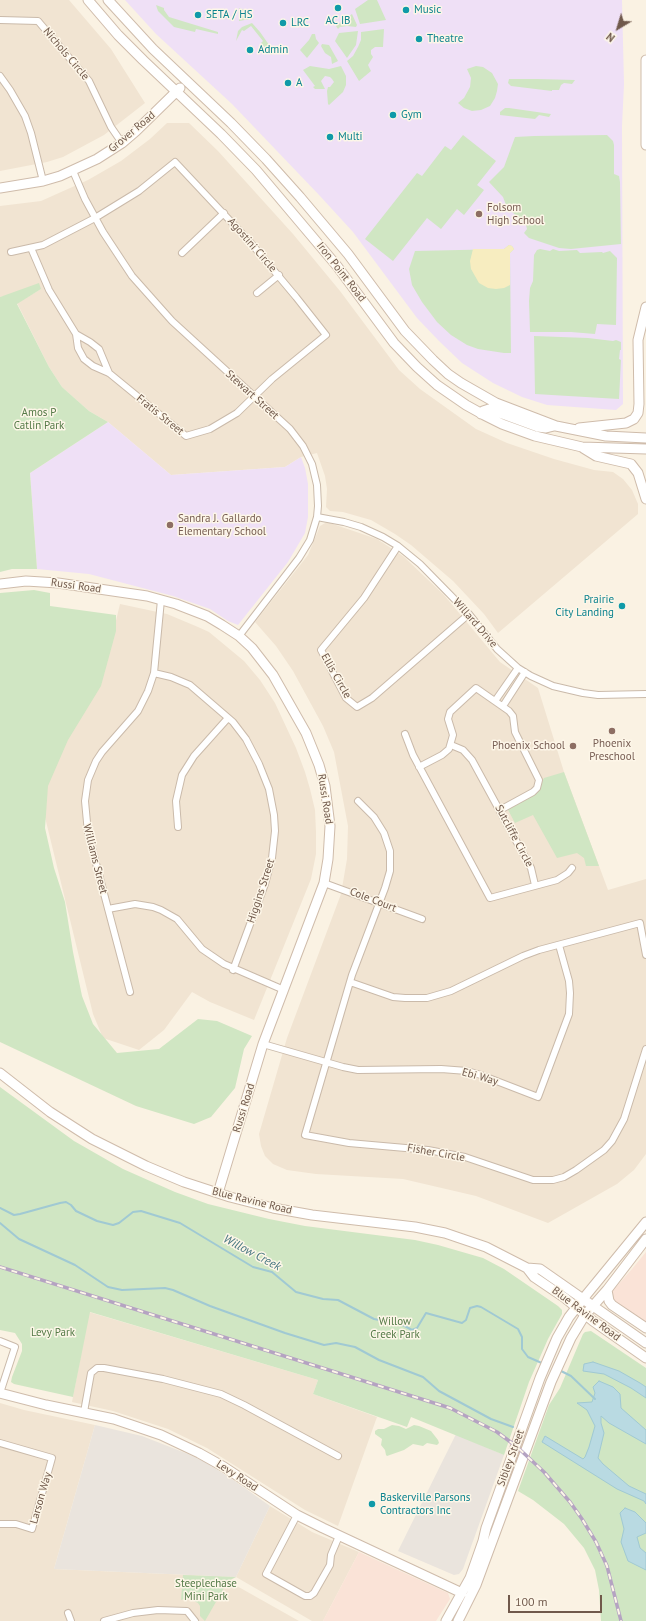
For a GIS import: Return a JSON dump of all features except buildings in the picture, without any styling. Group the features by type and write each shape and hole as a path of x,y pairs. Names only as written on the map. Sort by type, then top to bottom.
{"main road":[{"name":"Iron Point Road","path":"88,0 123,40 221,134 266,181 337,266 394,342 408,358 437,385 481,414 521,432 555,442 582,447 646,450"},
{"name":"Iron Point Road","path":"108,0 153,49 231,123 300,196 348,254 406,331 433,360 461,383 490,399 525,415 556,426 606,436 646,438"},
{"path":"646,60 646,146"},
{"name":"Grover Road","path":"0,188 43,181 73,171 97,159 122,143 136,131 186,81"},
{"path":"565,428 626,423 634,419 638,413 639,404 638,340 646,307"},
{"path":"481,414 485,410 490,409 538,427 546,428 556,426"},
{"path":"582,447 596,456 631,464 638,473 642,482 646,499"},
{"name":"Russi Road","path":"0,584 26,581 58,583 161,600 207,616 239,636 252,648 282,689 306,733 319,765 325,786 330,826 328,859 324,882 263,1044 218,1193"},
{"name":"Blue Ravine Road","path":"0,1073 50,1112 92,1139 162,1173 218,1193 273,1208 312,1215 381,1222 445,1233 486,1247 527,1268 540,1269 646,1343"},
{"name":"Sibley Street","path":"446,1621 462,1593 475,1563 486,1528 540,1378 562,1329 583,1299 646,1222"},
{"name":"Sibley Street","path":"458,1621 476,1585 551,1382 571,1338 585,1315 607,1290 646,1239"},
{"name":"Blue Ravine Road","path":"527,1268 534,1277 646,1358"},
{"path":"607,1290 609,1301 612,1304 646,1328"},
{"name":"Levy Road","path":"0,1393 135,1425 180,1443 224,1467 297,1515 462,1593"}],"street":[{"name":"Nichols Circle","path":"0,20 38,21 89,81 109,123 122,143"},
{"path":"0,76 25,116 31,133 43,181"},
{"name":"Agostini Circle","path":"95,218 139,191 175,162 224,213 279,276 326,335 272,379 255,397"},
{"name":"Stewart Street","path":"73,171 95,218 114,251 151,299 172,321 290,429 308,455 312,464 317,485 317,517 305,549 239,636"},
{"path":"182,253 224,213"},
{"path":"11,252 31,248 54,240 95,218"},
{"name":"Fratis Street","path":"31,248 48,290 76,334 78,348 84,359 93,366 109,373 186,436 204,431 222,423 237,413 255,397"},
{"path":"257,293 279,276"},
{"name":"Fratis Street","path":"76,334 99,349 109,373"},
{"name":"Willard Drive","path":"317,517 361,527 398,546 420,564 469,614 497,649 518,668 525,672 553,686 583,693 598,695 646,694"},
{"name":"Ellis Circle","path":"398,546 364,598 321,650 346,698 356,707 372,698 469,614"},
{"name":"Williams Street","path":"130,992 86,822 85,801 90,776 96,761 138,711 148,691 154,673 161,600"},
{"path":"495,701 518,668"},
{"path":"503,706 525,672"},
{"name":"Higgins Street","path":"154,673 171,677 190,685 228,718 246,739 264,774 272,804 275,831 269,874 233,970"},
{"path":"420,767 442,755 451,745 452,735 448,719 450,712 476,688 503,706 513,716 515,732 539,780 533,792 500,810"},
{"path":"178,827 176,801 182,775 194,756 228,718"},
{"path":"405,734 413,755 490,898 562,877 572,868"},
{"name":"Sutcliffe Circle","path":"451,745 463,750 470,756 531,868 535,885"},
{"name":"Fisher Circle","path":"358,801 379,824 384,833 390,851 390,871 350,982 305,1135 349,1144 409,1147 446,1153 483,1162 522,1177 543,1181 564,1177 604,1150 612,1141 624,1119 646,1050"},
{"name":"Cole Court","path":"324,882 422,918"},
{"path":"108,909 135,904 161,910 177,919 206,952 233,970 284,990"},
{"path":"350,982 393,997 427,998 452,991 523,956 640,923 646,955"},
{"name":"Ebi Way","path":"263,1044 343,1067 370,1071 441,1069 467,1071 538,1097 569,1014 569,981 560,945"},
{"path":"0,1341 15,1347 0,1393"},
{"path":"84,1412 91,1373 97,1368 104,1368 163,1379 221,1394 338,1456"},
{"name":"Larson Way","path":"0,1443 52,1458 32,1529 16,1524 0,1524"},
{"path":"297,1515 266,1574 305,1596 310,1596 314,1593 330,1565 331,1555 340,1536"},
{"path":"104,1621 133,1613 158,1610 187,1611 195,1621"},
{"path":"68,1613 71,1621"}],"shaded area":[{"path":"0,0 69,0 111,49 145,103 104,135 63,157 47,162 0,171"},
{"name":"Folsom High School","path":"125,0 622,0 624,84 622,126 623,404 616,410 547,405 522,397 493,383 462,363 417,318 353,232 320,196 232,104 156,34"},
{"path":"167,123 189,123 218,151 293,234 340,291 399,370 420,389 476,429 507,443 554,459 594,470 613,472 623,479 632,490 638,504 638,514 498,633 484,614 453,581 411,545 371,520 343,512 330,511 326,507 327,489 325,476 317,453 301,457 285,467 171,475 108,422 89,411 62,387 49,367 17,303 41,289 0,297 0,206 41,201 88,180 121,161 150,139"},
{"name":"Sandra J. Gallardo Elementary School","path":"108,422 171,475 285,467 301,457 308,484 308,517 305,533 288,562 238,625 228,621 210,609 173,596 89,574 37,569 30,473"},
{"path":"327,522 377,539 403,556 444,595 500,662 538,688 564,772 608,890 646,879 646,1154 634,1170 617,1184 548,1223 476,1196 403,1179 316,1174 287,1170 273,1164 265,1156 261,1146 259,1134 287,1038 341,894 347,859 348,826 334,752 323,726 293,671 276,646 255,622 308,555 320,526"},
{"path":"120,604 167,614 209,632 244,661 260,680 275,703 296,748 305,772 315,810 316,832 316,854 311,879 254,1020 210,1002 192,992 164,1030 139,1050 103,1038 93,1014 43,809 41,784 106,662"},
{"path":"646,1252 646,1326 614,1304 610,1294"},
{"path":"89,1312 318,1380 313,1394 377,1417 338,1526 305,1510 207,1448 168,1429 113,1411 72,1402"},
{"path":"0,1403 24,1410 95,1425 54,1569 236,1577 228,1581 299,1621 0,1621"},
{"path":"95,1425 142,1436 188,1454 203,1461 232,1479 270,1506 236,1577 54,1569"},
{"path":"456,1434 504,1455 463,1569 459,1574 454,1575 398,1551"},
{"path":"270,1506 312,1532 359,1552 323,1621 312,1621 236,1577"},
{"path":"359,1552 448,1593 450,1599 436,1621 323,1621"}],"green space":[{"path":"368,0 377,0 386,20 360,24 355,9"},
{"path":"156,5 164,8 169,17 218,32 218,34 196,29 195,32 174,27 158,11"},
{"path":"239,8 250,12 250,19 239,21"},
{"path":"352,14 357,25 356,27 347,26 340,27 338,29 336,26"},
{"path":"252,23 274,52 271,55 261,43 263,41 251,26 244,31 242,30 236,41 238,31 242,27"},
{"path":"384,29 383,47 375,47 371,50 373,57 368,65 371,71 359,81 347,61 353,56 358,47 361,40 361,32"},
{"path":"358,31 356,45 347,58 335,41 339,33"},
{"path":"312,34 315,34 319,43 307,58 300,50"},
{"path":"322,44 329,45 338,61 332,64 331,57 325,53 321,46"},
{"path":"310,66 329,69 341,66 346,76 346,85 343,92 329,105 327,91 328,87 330,87 334,82 330,77 325,76 321,81 325,89 315,89 313,87 315,86 303,70"},
{"path":"476,66 483,67 492,73 498,84 495,98 490,106 481,110 472,111 464,108 458,103 464,98 470,87 471,78 467,69"},
{"path":"509,79 575,80 572,84 564,83 561,85 559,90 552,91 511,86 508,83"},
{"path":"505,108 551,114 549,117 539,115 535,119 500,115 500,112"},
{"path":"463,135 496,161 477,185 484,190 464,215 457,209 441,229 427,218 393,261 365,239 417,173 422,176 445,146 451,150"},
{"path":"607,135 613,141 614,174 619,176 620,182 621,244 571,249 559,248 529,238 524,233 527,229 526,225 511,211 510,207 506,205 503,197 489,182 504,167 515,137"},
{"path":"509,245 514,249 510,253 511,353 478,349 467,345 451,335 437,322 422,302 412,285 409,269 415,251 504,249"},
{"path":"540,249 550,251 553,249 559,251 577,250 580,253 603,253 610,251 617,258 616,325 597,324 595,334 571,332 530,332 530,288 533,281 534,255 537,250"},
{"name":"Amos P Catlin Park","path":"39,283 41,289 17,304 49,367 62,387 89,411 108,422 30,473 37,569 12,569 0,572 0,297"},
{"path":"534,336 588,338 613,341 616,340 621,342 619,359 621,360 619,399 535,394"},
{"path":"34,590 50,593 50,606 116,615 116,631 101,686 68,740 48,786 45,828 54,868 65,902 82,996 93,1024 117,1053 159,1049 198,1019 217,1021 252,1036 244,1049 235,1088 211,1117 194,1124 136,1106 0,1042 0,593"},
{"path":"564,772 599,866 586,866 584,858 577,853 557,858 533,815 515,823 507,808 537,791 544,778"},
{"name":"Willow Creek Park","path":"0,1087 74,1141 123,1169 175,1192 208,1204 269,1219 305,1226 415,1240 483,1258 504,1269 558,1306 562,1310 562,1314 548,1339 529,1382 504,1455 411,1417 407,1427 313,1394 318,1380 90,1312 73,1397 14,1384 11,1382 22,1351 22,1344 15,1333 0,1330"},
{"path":"591,1331 646,1368 646,1621 601,1621 599,1590 595,1570 584,1548 564,1524 533,1500 518,1491 549,1405 560,1388 583,1334"},
{"path":"392,1425 406,1429 414,1425 419,1426 431,1431 439,1443 437,1445 427,1443 423,1446 413,1444 404,1450 387,1456 381,1445 382,1439 375,1434 375,1431"},
{"name":"Steeplechase Mini Park","path":"183,1575 236,1577 228,1581 205,1621 200,1616 200,1606 198,1603 188,1598 181,1600"}],"sand":[{"path":"509,245 514,249 510,253 510,285 504,288 496,289 488,288 479,283 471,269 470,261 473,249 504,249"}],"water":[{"path":"593,1362 619,1371 646,1387 646,1398 631,1388 604,1374 583,1371 584,1364"},
{"path":"599,1381 613,1387 620,1394 621,1408 646,1430 646,1444 609,1423 601,1416 601,1423 604,1433 598,1458 629,1486 646,1494 646,1504 644,1501 617,1489 542,1442 545,1436 583,1459 585,1457 595,1426 587,1410 577,1403 592,1402 595,1393 593,1387"},
{"path":"625,1508 635,1512 646,1523 646,1533 637,1537 640,1548 646,1553 646,1570 628,1561 621,1542 624,1529 620,1513"}],"waterway":[{"name":"Willow Creek","path":"0,1208 14,1215 66,1202 76,1211 97,1221 113,1225 119,1223 133,1212 141,1211 180,1223 253,1267 272,1272 296,1292 323,1299 338,1300 374,1319 401,1324 412,1330 417,1328 426,1313 462,1323 466,1320 470,1308 477,1306 481,1307 518,1329 522,1337 522,1349 528,1357 544,1364"},
{"path":"0,1223 19,1239 75,1265 108,1287 122,1290 165,1288 285,1333 324,1345 336,1343 355,1347 379,1360 423,1377 439,1391 491,1419 513,1427"},
{"name":"Willow Creek","path":"559,1370 571,1376 595,1399"}],"railway":[{"path":"0,1267 450,1408 497,1432 516,1446 544,1472 570,1502 582,1519 596,1542 607,1566 621,1621"}],"place":[{"name":"AC IB","path":"338,8"},
{"name":"Music","path":"406,10"},
{"name":"SETA / HS","path":"198,15"},
{"name":"LRC","path":"283,23"},
{"name":"Theatre","path":"419,39"},
{"name":"Admin","path":"250,50"},
{"name":"A","path":"288,83"},
{"name":"Gym","path":"393,115"},
{"name":"Multi","path":"330,137"},
{"name":"Folsom High School","path":"479,214"},
{"name":"Sandra J. Gallardo Elementary School","path":"170,525"},
{"name":"Prairie City Landing","path":"622,606"},
{"name":"Phoenix Preschool","path":"612,731"},
{"name":"Phoenix School","path":"573,746"},
{"name":"Baskerville Parsons Contractors Inc","path":"372,1504"}],"park label":[{"name":"Levy Park","path":"53,1333"}]}
